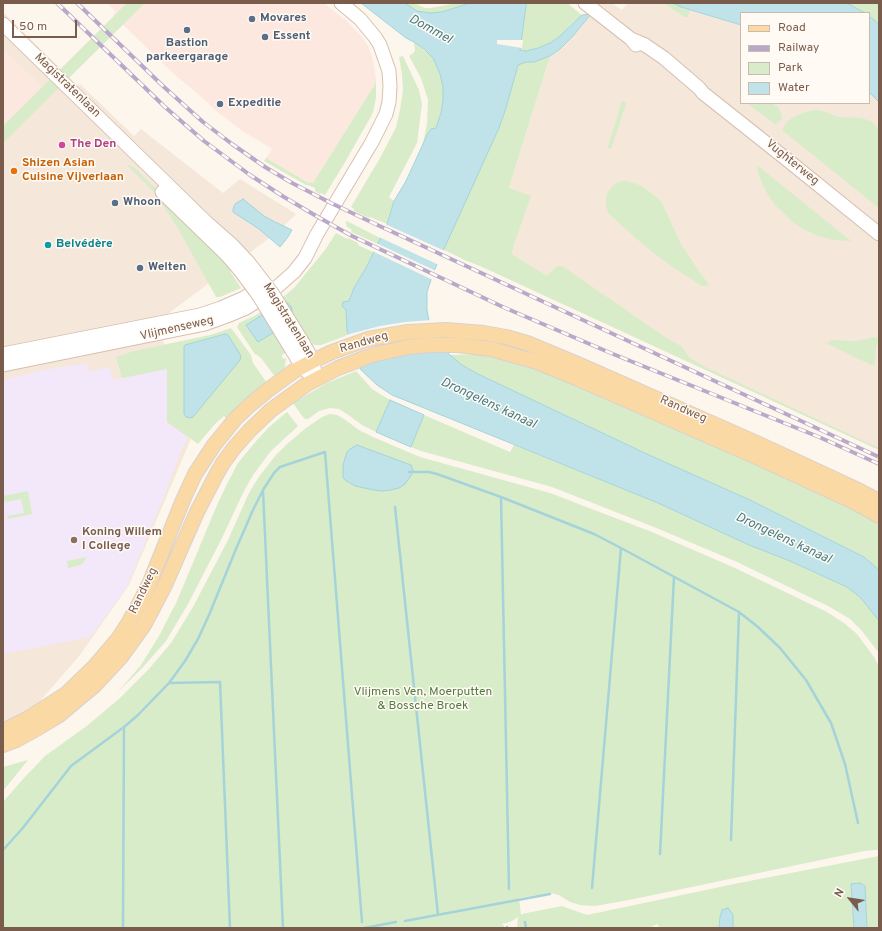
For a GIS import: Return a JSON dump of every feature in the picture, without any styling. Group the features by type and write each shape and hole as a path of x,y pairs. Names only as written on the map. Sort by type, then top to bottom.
{"main road":[{"name":"Vlijmenseweg","path":"3,365 198,325 227,316 246,308 259,300 286,280 300,265 372,142 384,120 389,102 389,72 380,45 360,19 340,3"},
{"name":"Vughterweg","path":"585,3 631,39 640,51 696,91 703,93 879,234"},
{"name":"Magistratenlaan","path":"3,24 201,218 228,241 244,266 258,296 298,347 316,379"},
{"name":"Magistratenlaan","path":"3,35 226,254 244,266"},
{"name":"Vlijmenseweg","path":"3,354 200,315 221,308 248,296 271,281 290,265 317,234"},
{"name":"Randweg","path":"3,731 27,719 66,694 106,653 129,622 140,604 150,582 188,487 207,455 228,427 251,404 281,380 332,352 368,340 408,332 459,330 506,337 528,343 759,444 879,501"},
{"name":"Randweg","path":"3,745 58,716 95,685 121,657 144,625 165,585 209,487 223,463 242,439 271,410 298,390 338,368 372,356 408,347 444,345 478,347 515,355 552,368 759,458 852,501 879,516"}],"shaded area":[{"path":"107,3 324,3 348,22 368,46 374,64 375,84 313,183 309,183 266,158 272,149 244,132 221,115 175,75 113,15 116,12"},
{"path":"600,3 611,3 622,10 628,3 663,3 684,17 688,17 690,10 740,25 740,104 870,104 870,93 879,102 879,450 775,402 681,356 559,267 557,266 548,277 512,254 515,241 509,188 550,56 560,49 573,36"},
{"path":"3,12 78,86 80,84 134,136 141,129 223,193 240,179 296,214 280,230 157,322 193,434 129,585 80,655 3,744"},
{"path":"3,50 43,87 3,129"},
{"name":"Koning Willem I College","path":"88,363 87,372 109,367 113,380 167,369 167,422 188,437 181,451 127,587 90,637 3,654 3,380 44,370"}],"green space":[{"path":"127,3 145,3 3,143 3,126"},
{"path":"405,3 414,3 425,8 431,8 456,3 470,3 442,12 430,13 417,11"},
{"path":"527,3 567,3 582,15 559,37 550,43 531,50 520,50"},
{"path":"663,3 673,3 690,10 688,17 684,17"},
{"path":"847,3 879,3 879,24 870,17 870,12 863,12"},
{"path":"414,42 433,58 440,74 443,87 441,113 436,128 428,133 422,148 427,124 428,100 421,78 409,56 415,51"},
{"path":"403,56 419,90 422,104 417,143 389,197 394,201 387,224 354,211 351,207 380,158 396,127 403,91 399,57"},
{"path":"550,56 509,188 531,196 512,254 547,276 557,266 562,266 668,339 681,346 689,357 703,366 879,448 879,450 444,250 446,242 499,128 518,64 534,62"},
{"path":"376,80 376,98 373,112 325,195 320,194 315,191 315,188 306,185 264,161 266,158 309,183 313,183 375,84"},
{"path":"622,101 626,104 611,149 608,148 608,146"},
{"path":"748,104 773,104 779,108 782,118 776,125"},
{"path":"816,110 838,117 861,118 871,121 877,127 879,131 879,208 782,130 787,122 792,118 805,112"},
{"path":"128,165 134,167 196,229 232,269 230,271 241,288 220,297 216,297 176,225 154,192"},
{"path":"758,166 851,241 833,240 818,236 794,223 776,206 768,195 760,179"},
{"path":"624,181 642,186 661,201 681,244 708,283 707,286 702,286 660,258 609,214 606,207 607,194 614,185 618,182"},
{"path":"347,221 380,238 378,244 351,232 352,230 346,226 347,224 345,223"},
{"path":"336,233 373,252 367,266 354,288 349,301 342,306 346,309 348,335 321,345 311,344 312,342 308,339 282,355 283,359 286,358 285,367 276,378 261,358 254,353 237,327 239,323 256,315 294,288 325,250"},
{"path":"231,328 251,355 253,363 267,383 228,421 224,416 198,444 167,422 167,369 122,378 116,357 134,351 210,335","holes":["224,334 228,335 184,414 185,345"]},
{"path":"875,337 878,340 874,365 871,365 828,344 829,341 832,340 855,341"},
{"path":"478,354 502,357 548,372 804,484 879,521 879,570 864,557 750,500 649,455 478,374 462,365 450,355"},
{"path":"356,371 372,389 390,400 376,432 362,425 339,409 330,408 319,411 308,419 305,419 293,403 327,383"},
{"path":"287,412 298,426 271,451 253,475 188,604 166,641 117,693 141,665 159,636 177,601 217,505 238,463 269,427"},
{"name":"Vlijmens Ven, Moerputten & Bossche Broek","path":"330,414 337,415 359,430 373,437 420,457 550,493 652,532 735,568 827,612 844,623 857,634 879,666 879,850 864,851 595,906 580,905 570,902 559,895 551,893 519,898 521,915 562,906 587,915 739,883 879,856 879,928 867,928 865,886 851,884 854,928 733,928 733,915 720,917 719,928 660,928 657,924 650,928 517,928 518,917 510,922 502,924 504,928 3,928 3,802 45,756 88,725 120,698 148,670 171,643 193,607 228,540 248,495 258,478 286,445 306,428 322,417"},
{"path":"424,415 510,452 514,445 658,503 749,545 790,561 847,587 861,598 879,621 879,653 862,631 850,619 830,607 737,562 654,527 552,487 411,447"},
{"path":"28,491 32,514 8,519 7,516 24,513 21,499 5,502 3,496"},
{"path":"87,557 82,564 68,568 67,561"},
{"path":"28,760 3,791 3,767"}],"water":[{"path":"361,3 405,3 417,11 430,13 442,12 470,3 527,3 520,50 526,51 550,43 559,37 582,15 591,14 573,36 560,49 550,56 534,62 526,62 518,65 499,128 434,271 427,292 427,310 430,326 441,345 450,355 462,365 478,374 649,455 750,500 864,557 879,570 879,621 861,598 847,587 790,561 749,545 658,503 392,395 377,385 361,370 351,351 347,330 346,310 342,306 343,302 349,301 354,288 367,266 387,224 394,201 406,181 428,133 431,129 436,128 441,113 443,87 440,74 433,58 424,49 406,38"},
{"path":"673,3 847,3 863,12 740,12 740,25 681,7"},
{"path":"870,17 879,24 879,102 870,93"},
{"path":"243,199 264,216 292,230 280,247 259,229 233,212 235,204"},
{"path":"285,301 291,306 294,318 293,321 258,342 246,325"},
{"path":"225,334 228,335 241,356 240,360 193,417 186,417 184,414 184,347 185,345"},
{"path":"390,400 424,415 411,447 376,432"},
{"path":"357,445 411,465 413,470 412,474 405,484 399,488 391,490 382,491 355,486 343,477 343,465 347,452"},
{"path":"860,883 865,886 867,928 854,928 851,884"},
{"path":"728,908 733,915 733,928 719,928 722,910"}],"pier":[{"path":"497,40 523,40 522,48 497,44"},
{"path":"385,224 445,251 439,265 379,237"},
{"path":"376,243 436,271 433,280 372,251"},
{"path":"431,320 432,326 443,344 440,350 392,356 357,367 349,352 346,335 380,326"}],"waterway":[{"path":"3,850 22,829 71,766 138,715 169,683 185,661 198,639 209,615 253,510 274,473 280,467 325,452 362,922"},
{"path":"409,472 429,472 437,474 501,497 594,534 739,612 758,627 780,648 806,680 831,723 845,764 858,823"},
{"path":"263,491 283,928"},
{"path":"501,497 509,889"},
{"path":"395,507 438,915"},
{"path":"592,888 621,548"},
{"path":"660,854 674,577"},
{"path":"731,840 739,612"},
{"path":"169,683 220,682 230,928"},
{"path":"123,928 124,728"},
{"path":"405,921 550,894"},
{"path":"364,928 396,922"},
{"path":"525,922 526,928"}],"railway":[{"path":"57,3 165,107 204,141 250,175 318,217 352,236 503,307 613,354 819,437 879,464"},
{"path":"77,3 164,87 203,122 265,167 292,183 371,222 879,457"}],"place":[{"name":"Movares","path":"252,19"},
{"name":"Bastion parkeergarage","path":"187,30"},
{"name":"Essent","path":"265,37"},
{"name":"Expeditie","path":"220,104"},
{"name":"The Den","path":"62,145"},
{"name":"Shizen Asian Cuisine Vijverlaan","path":"14,171"},
{"name":"Whoon","path":"115,203"},
{"name":"Belvédère","path":"48,245"},
{"name":"Welten","path":"140,268"},
{"name":"Koning Willem I College","path":"74,540"}],"water label":[{"name":"Dommel","path":"430,30"},
{"name":"Drongelens kanaal","path":"488,404"},
{"name":"Drongelens kanaal","path":"783,539"}]}
